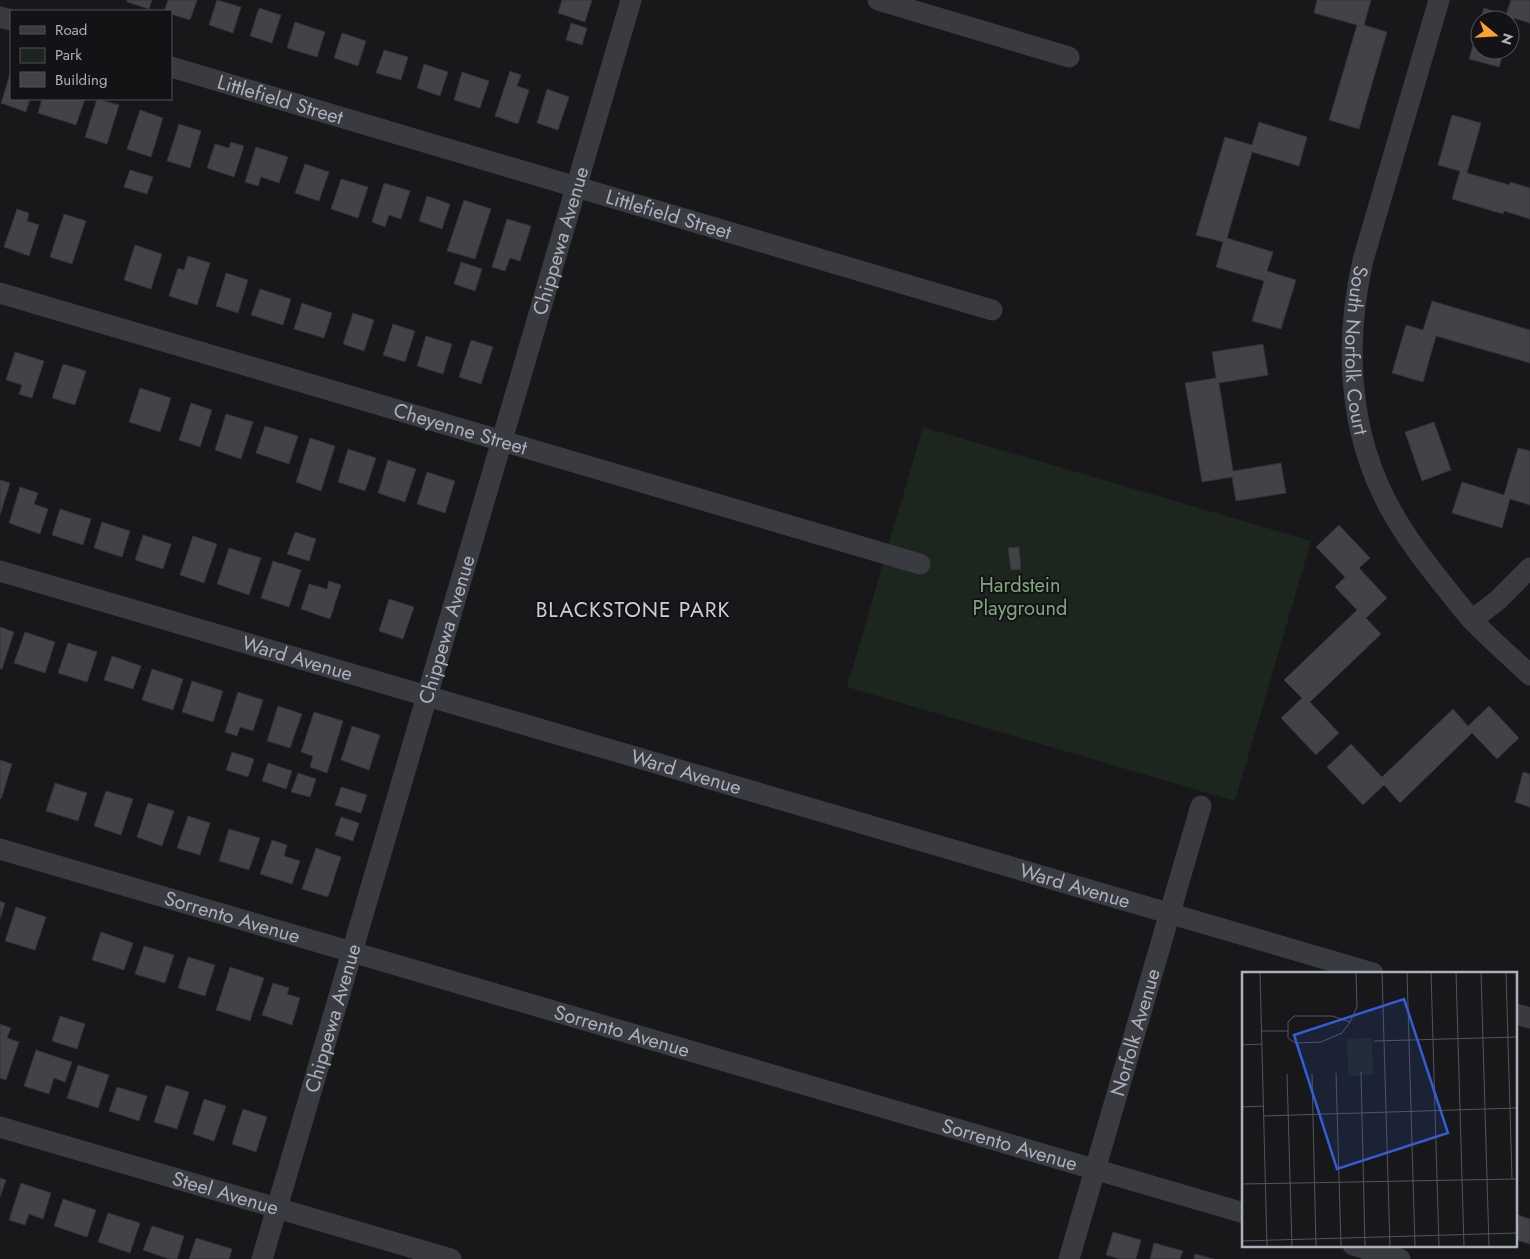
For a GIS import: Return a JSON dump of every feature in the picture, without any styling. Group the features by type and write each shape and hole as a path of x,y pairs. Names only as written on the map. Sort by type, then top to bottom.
{"street":[{"name":"Chippewa Avenue","path":"262,1259 631,0"},
{"path":"878,0 1069,57"},
{"name":"South Norfolk Court","path":"1439,0 1363,260 1356,291 1351,336 1352,381 1359,427 1364,444 1372,469 1390,510 1414,548 1472,620"},
{"name":"Littlefield Street","path":"172,67 992,310"},
{"name":"Cheyenne Street","path":"0,293 920,564"},
{"path":"1530,568 1498,600 1472,620 1530,675"},
{"name":"Ward Avenue","path":"0,571 1370,972"},
{"name":"Norfolk Avenue","path":"1069,1259 1201,806"},
{"name":"Sorrento Avenue","path":"0,849 1242,1212"},
{"name":"Steel Avenue","path":"0,1127 451,1259"},
{"path":"1356,1246 1400,1259"}],"green space":[{"name":"Hardstein Playground","path":"923,427 1311,541 1235,801 847,687"}],"building":[{"path":"127,0 152,0 149,9 127,2"},
{"path":"168,0 197,0 190,20 172,14 172,10 164,10"},
{"path":"217,0 241,7 233,33 209,25"},
{"path":"562,0 592,0 585,22 558,13"},
{"path":"1317,0 1371,0 1364,25 1387,32 1359,129 1329,120 1357,25 1314,13"},
{"path":"1511,0 1530,0 1530,23 1520,20 1520,10 1508,10"},
{"path":"259,8 281,15 272,43 250,36"},
{"path":"295,22 325,32 317,57 287,48"},
{"path":"571,23 587,28 582,45 566,40"},
{"path":"342,33 366,41 358,66 334,58"},
{"path":"384,50 408,57 401,80 376,73"},
{"path":"1473,60 1501,60 1499,67"},
{"path":"424,64 448,72 440,96 417,88"},
{"path":"510,71 521,75 517,86 529,90 518,124 495,116"},
{"path":"462,72 489,81 480,108 454,100"},
{"path":"10,74 10,100 30,100 26,112 1,103"},
{"path":"547,89 569,97 558,130 537,123"},
{"path":"42,100 85,100 76,125 38,113"},
{"path":"97,100 119,105 107,144 85,137"},
{"path":"140,110 163,118 151,157 127,149"},
{"path":"1452,115 1481,123 1467,173 1510,185 1510,182 1530,188 1530,219 1504,211 1503,214 1452,199 1460,171 1438,165"},
{"path":"1259,122 1307,137 1299,166 1252,152 1227,238 1273,252 1267,271 1296,280 1281,329 1252,321 1264,281 1216,267 1223,242 1196,235 1225,137 1252,145"},
{"path":"179,124 201,131 190,168 167,161"},
{"path":"231,142 244,146 234,177 207,168 215,144 229,148"},
{"path":"256,147 288,157 279,183 261,177 258,186 245,182"},
{"path":"305,164 329,172 319,201 295,193"},
{"path":"130,170 153,177 147,194 124,187"},
{"path":"341,179 368,187 358,218 331,209"},
{"path":"384,183 410,191 401,219 389,215 385,227 372,222"},
{"path":"427,196 450,204 442,229 419,221"},
{"path":"464,200 491,209 475,259 447,251"},
{"path":"17,209 29,213 27,221 39,225 29,256 4,247"},
{"path":"64,214 86,221 72,264 50,257"},
{"path":"507,219 531,226 520,261 510,258 505,271 492,267"},
{"path":"135,245 162,254 151,289 124,280"},
{"path":"188,256 210,263 197,305 169,296 178,268 184,270"},
{"path":"461,262 482,269 475,291 454,284"},
{"path":"226,273 248,280 238,313 216,306"},
{"path":"260,289 291,299 283,325 251,315"},
{"path":"1432,301 1530,330 1530,363 1436,336 1423,382 1392,373 1406,325 1423,330"},
{"path":"302,303 332,313 324,338 294,329"},
{"path":"353,313 374,320 364,351 343,344"},
{"path":"393,324 415,331 405,362 383,355"},
{"path":"426,336 452,344 443,374 417,366"},
{"path":"471,340 493,347 481,384 459,377"},
{"path":"1263,344 1268,375 1219,383 1233,471 1281,463 1286,493 1236,501 1232,477 1202,482 1185,383 1216,378 1212,352"},
{"path":"15,352 44,361 32,398 19,394 22,385 6,380"},
{"path":"63,364 86,371 75,405 52,398"},
{"path":"140,388 171,398 160,432 129,422"},
{"path":"191,403 212,410 200,447 179,440"},
{"path":"226,414 253,422 241,459 215,450"},
{"path":"1434,422 1451,470 1422,481 1405,432"},
{"path":"265,426 298,436 289,464 256,453"},
{"path":"310,438 335,446 321,491 296,482"},
{"path":"1518,448 1530,451 1530,505 1510,499 1502,528 1452,513 1462,482 1504,495"},
{"path":"348,449 376,458 365,491 338,482"},
{"path":"388,460 416,469 405,502 378,493"},
{"path":"427,472 455,481 445,513 417,504"},
{"path":"0,480 10,483 0,515"},
{"path":"20,487 38,493 34,504 48,509 40,534 9,523"},
{"path":"60,509 91,519 83,545 52,535"},
{"path":"102,522 130,531 122,557 94,548"},
{"path":"1339,525 1370,558 1359,568 1387,598 1366,618 1381,634 1310,702 1339,733 1316,755 1281,718 1302,698 1284,680 1357,610 1335,587 1345,577 1316,547"},
{"path":"295,532 316,539 309,561 287,554"},
{"path":"143,535 171,544 163,569 135,560"},
{"path":"193,536 217,544 204,583 180,575"},
{"path":"1019,547 1021,569 1011,570 1008,548"},
{"path":"229,548 261,558 249,595 217,584"},
{"path":"273,561 301,570 289,607 261,598"},
{"path":"329,581 341,585 330,619 301,609 309,584 327,589"},
{"path":"389,599 414,607 403,639 379,631"},
{"path":"0,627 14,632 2,669 0,669"},
{"path":"25,632 55,642 45,673 14,663"},
{"path":"68,643 97,652 87,682 58,673"},
{"path":"112,656 141,666 133,689 104,680"},
{"path":"152,669 183,679 173,710 142,700"},
{"path":"192,681 223,691 213,722 182,712"},
{"path":"238,692 263,700 253,731 240,727 237,736 225,732"},
{"path":"278,706 302,714 290,748 267,741"},
{"path":"1489,706 1519,738 1497,759 1472,733 1400,803 1384,785 1363,805 1327,767 1351,744 1382,777 1453,709 1468,726"},
{"path":"314,712 343,721 327,773 310,767 313,756 301,752"},
{"path":"352,726 380,735 369,770 341,760"},
{"path":"232,752 254,759 248,777 226,770"},
{"path":"0,760 12,764 1,799 0,798"},
{"path":"268,763 292,771 286,789 262,781"},
{"path":"1523,772 1530,774 1530,807 1515,802"},
{"path":"298,773 316,779 310,797 291,792"},
{"path":"55,783 87,793 78,821 46,811"},
{"path":"341,787 367,795 361,813 335,805"},
{"path":"106,791 133,799 121,835 94,826"},
{"path":"148,803 174,811 162,846 137,837"},
{"path":"188,816 210,823 200,855 177,848"},
{"path":"341,817 359,823 353,841 335,835"},
{"path":"229,829 260,838 249,870 219,861"},
{"path":"272,840 287,845 284,856 300,861 292,884 260,874"},
{"path":"316,848 341,857 328,897 302,889"},
{"path":"0,901 5,903 0,919"},
{"path":"16,907 46,917 35,950 5,941"},
{"path":"101,932 133,943 124,970 92,960"},
{"path":"144,946 174,955 165,983 135,974"},
{"path":"188,957 215,965 205,996 178,988"},
{"path":"230,967 264,978 250,1021 216,1010"},
{"path":"273,983 289,988 287,994 300,998 292,1025 262,1015"},
{"path":"60,1016 85,1024 77,1049 52,1041"},
{"path":"0,1024 11,1028 7,1038 19,1042 6,1080 0,1078"},
{"path":"36,1050 72,1062 65,1082 54,1078 49,1094 24,1086"},
{"path":"78,1065 109,1075 98,1108 67,1098"},
{"path":"166,1085 189,1092 177,1129 154,1122"},
{"path":"117,1087 147,1096 139,1121 109,1111"},
{"path":"204,1099 226,1106 214,1141 193,1134"},
{"path":"243,1109 267,1117 256,1152 232,1144"},
{"path":"0,1178 6,1180 0,1197"},
{"path":"21,1183 51,1193 43,1219 29,1214 25,1225 9,1220"},
{"path":"63,1199 96,1210 87,1237 54,1226"},
{"path":"108,1213 140,1223 130,1253 98,1242"},
{"path":"1518,1215 1530,1219 1530,1244 1518,1241"},
{"path":"152,1226 184,1236 177,1259 169,1259 143,1250"},
{"path":"1113,1232 1141,1240 1136,1259 1120,1259 1106,1255"},
{"path":"196,1238 232,1249 229,1259 189,1259"},
{"path":"1154,1243 1183,1251 1180,1259 1150,1259"},
{"path":"1195,1254 1214,1259 1194,1259"}],"district":[{"name":"BLACKSTONE PARK","path":"633,610"}]}
